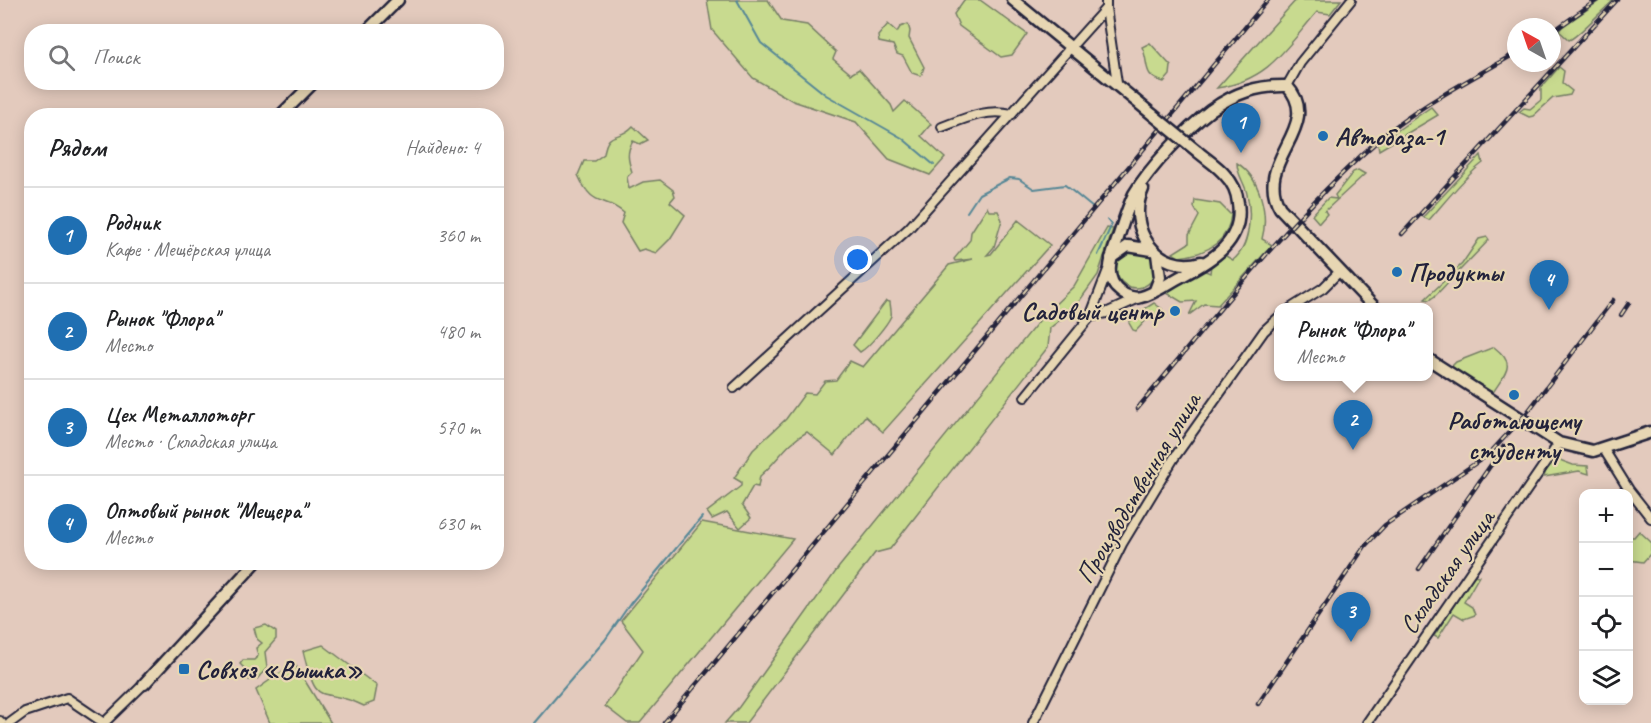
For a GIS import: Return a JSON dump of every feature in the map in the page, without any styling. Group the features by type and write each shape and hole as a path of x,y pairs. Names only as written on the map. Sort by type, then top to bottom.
{"main road":[{"path":"374,24 398,0"},
{"path":"1013,0 1117,83 1153,115 1197,152 1224,173 1237,196 1239,211 1237,230 1229,244 1218,254 1141,297 1127,296 1118,290 1108,270 1111,258 1134,194 1150,172 1194,124 1212,110 1236,95 1257,87 1287,86 1295,94 1299,109 1296,126 1274,175 1272,195 1280,208 1370,303"},
{"path":"288,108 306,90"},
{"path":"1150,172 1140,194 1138,212 1139,230 1154,252 1165,260 1183,265 1199,263 1218,254"},
{"path":"1111,258 1128,246 1154,252"},
{"path":"1154,252 1160,277 1155,290"},
{"path":"1433,362 1559,443 1584,451 1603,448 1651,432"},
{"path":"144,684 248,570"}],"street":[{"path":"1287,86 1300,63 1351,0"},
{"path":"734,388 909,228 1071,47 1106,4"},
{"path":"1106,4 1117,83"},
{"path":"942,127 996,110 1012,114"},
{"path":"1025,397 1090,317 1108,270"},
{"path":"1300,303 1323,288 1340,271"},
{"path":"1090,317 1106,313 1141,297"},
{"name":"Производственная улица","path":"1033,723 1122,544 1174,458 1264,331 1274,322"},
{"name":"Складская улица","path":"1367,723 1559,443"},
{"path":"1603,448 1629,490 1651,518"},
{"path":"10,723 25,712 67,698 104,723 144,684"}],"green space":[{"path":"707,0 768,0 782,21 807,25 836,52 833,59 851,74 859,69 891,105 894,112 905,101 931,124 921,136 945,158 930,175 889,159 856,122 793,101 753,78 712,30"},
{"path":"964,0 980,0 1027,34 1012,55 1001,57 959,26 954,14"},
{"path":"1296,0 1341,0 1330,14 1317,12 1285,50 1263,70 1235,84 1217,88"},
{"path":"1601,0 1614,0 1573,38 1569,40 1561,33 1562,27"},
{"path":"888,24 897,32 900,27 908,24 909,38 924,67 921,76 912,73 903,56 897,54 893,45 879,42 878,36"},
{"path":"1150,43 1171,66 1170,75 1164,82 1152,76 1147,69 1142,47"},
{"path":"1561,69 1564,71 1562,83 1572,91 1570,95 1553,98 1533,116 1529,117 1519,112 1524,108 1530,109 1541,100 1541,88 1555,72 1561,72"},
{"path":"1431,107 1438,115 1379,150 1378,144"},
{"path":"633,126 648,140 640,144 633,141 629,149 629,164 632,172 627,177 629,189 643,182 660,180 673,190 675,196 670,202 685,215 670,239 656,253 644,249 638,251 621,223 624,213 589,193 578,175 584,161 594,161 604,154 611,138 628,131"},
{"path":"1481,155 1483,163 1462,182 1429,220 1423,217"},
{"path":"1237,163 1252,177 1257,187 1263,208 1262,239 1272,245 1218,305 1204,304 1189,315 1196,301 1182,302 1162,290 1203,270 1210,273 1211,265 1224,255 1233,260 1239,254 1248,230 1249,202"},
{"path":"1358,170 1365,174 1325,211 1327,214 1319,223 1312,215 1328,198 1337,199 1335,195 1353,172"},
{"path":"1195,200 1220,204 1231,215 1229,225 1220,240 1213,246 1179,257 1173,253 1189,243 1189,235 1199,216 1194,207"},
{"path":"987,207 989,211 998,211 1002,220 994,247 987,255 991,254 1018,220 1050,245 883,432 865,416 835,455 807,432 793,441 760,476 758,487 753,486 742,505 751,518 740,528 727,512 712,519 707,512 741,486 741,482 734,478 753,450 786,419 805,393 815,394 825,381 836,380 850,361 863,367 949,265 973,259 955,261 954,259 970,240 971,232"},
{"path":"1107,228 1113,229 1098,275 1073,310 1050,328 1048,347 890,549 875,553 746,723 725,723 739,707 839,567 1043,316 1074,286"},
{"path":"1487,237 1489,240 1435,296 1429,300 1425,299 1462,264 1479,239"},
{"path":"1136,248 1150,254 1156,268 1150,282 1136,288 1122,282 1116,268 1122,254"},
{"path":"886,301 890,302 891,316 877,336 860,352 853,345"},
{"path":"1154,303 1162,309 1161,313 1150,316 1136,331 1133,330 1129,323 1135,315"},
{"path":"1494,347 1505,358 1507,368 1494,391 1485,392 1452,372 1451,367 1456,362"},
{"path":"1557,459 1573,465 1588,466 1589,474 1579,471 1544,477 1546,470"},
{"path":"702,522 793,539 640,723 627,723 605,706 643,650 621,621"},
{"path":"1639,531 1651,542 1651,553 1643,562 1633,561 1634,537"},
{"path":"1473,575 1479,576 1464,602 1472,607 1475,615 1464,619 1454,613 1438,638 1434,636"},
{"path":"266,625 276,632 276,639 265,652 267,668 257,679 249,680 246,670 240,664 243,660 254,660 258,656 256,648 262,643 257,639 254,628"},
{"path":"323,645 377,686 374,702 364,706 322,694 317,690 303,651"},
{"path":"294,663 331,723 270,723 256,690"}],"waterway":[{"path":"737,0 761,43 826,95 902,138 934,165"},
{"path":"967,212 979,194 1010,178 1019,179 1034,189 1065,185 1093,208"},
{"path":"1098,255 1112,224 1107,220"},
{"path":"534,723 605,640 630,604 702,517"}],"railway":[{"path":"664,723 1268,0"},
{"path":"1561,26 1597,0"},
{"path":"1402,234 1617,0"},
{"path":"1137,409 1280,238 1342,174 1374,144 1407,118 1507,58"},
{"path":"1258,704 1365,546 1385,525 1489,454 1526,414 1613,300"},
{"path":"1621,315 1629,303"},
{"path":"1419,569 1504,446"}],"place":[{"name":"Автобаза-1","path":"1323,136"},
{"name":"Родник","path":"1241,153"},
{"name":"Продукты","path":"1397,272"},
{"name":"Оптовый рынок \"Мещера\"","path":"1549,310"},
{"name":"Садовый центр","path":"1175,311"},
{"name":"Работающему студенту","path":"1514,395"},
{"name":"Рынок \"Флора\"","path":"1353,450"},
{"name":"Цех Металлоторг","path":"1351,642"},
{"name":"Совхоз «Вышка»","path":"184,669"}]}
